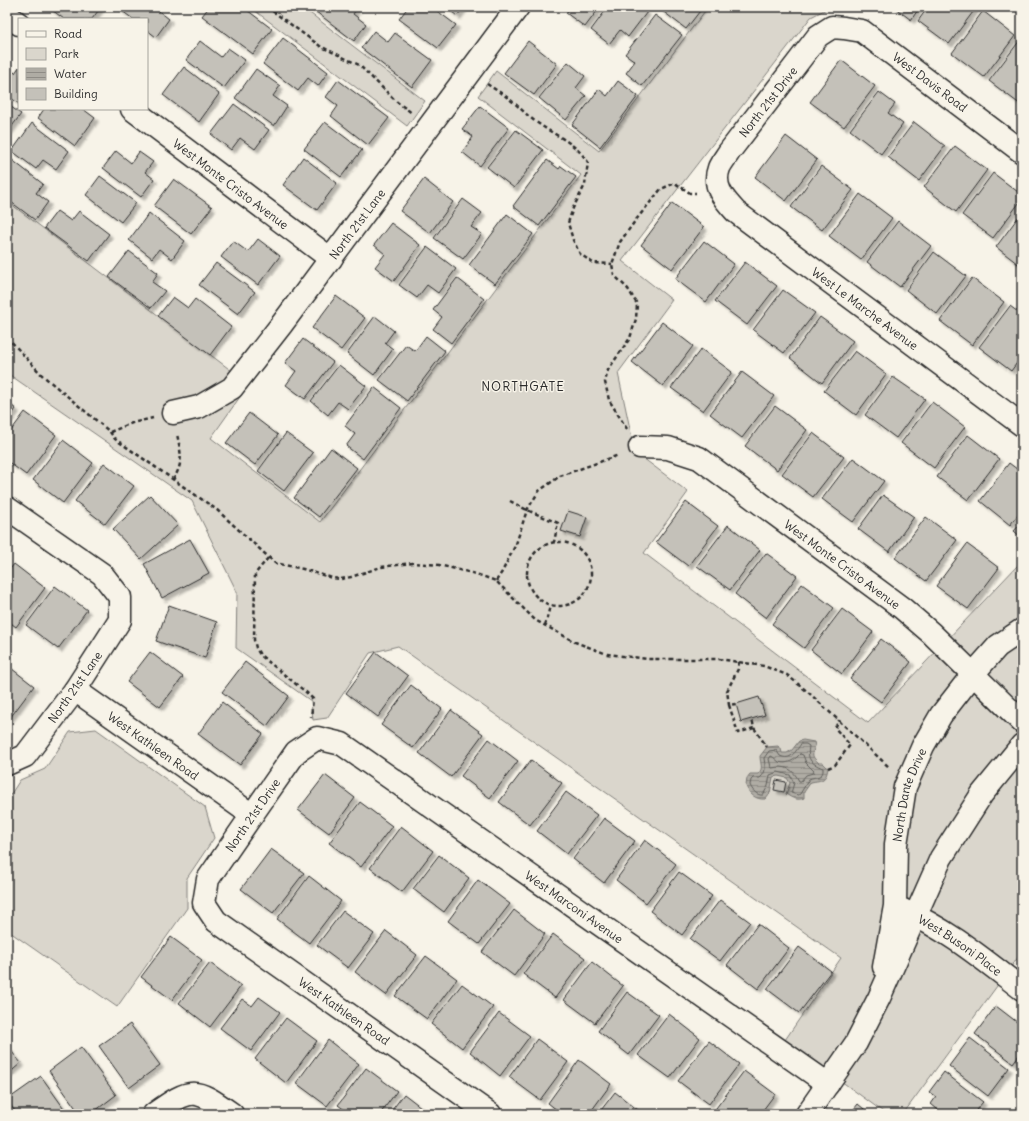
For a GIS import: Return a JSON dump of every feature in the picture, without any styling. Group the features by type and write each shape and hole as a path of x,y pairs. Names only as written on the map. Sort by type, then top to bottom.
{"street":[{"name":"North 21st Lane","path":"173,413 199,407 232,388 470,74 518,7"},
{"path":"7,15 18,23"},
{"name":"West Davis Road","path":"832,27 862,31 1022,152"},
{"name":"North 21st Drive","path":"716,185 719,168 729,152 818,36 832,27"},
{"name":"West Monte Cristo Avenue","path":"133,110 331,259"},
{"name":"West Le Marche Avenue","path":"716,185 724,198 736,212 1022,425"},
{"name":"West Monte Cristo Avenue","path":"640,447 668,448 699,458 902,608 931,633 1022,722"},
{"name":"North 21st Lane","path":"7,508 102,574 120,597 120,620 75,690 25,756 7,764"},
{"name":"North Dante Drive","path":"879,998 895,906 896,844 905,787 923,746 941,715 973,674 998,646 1022,630"},
{"name":"West Kathleen Road","path":"75,690 252,814"},
{"name":"North 21st Drive","path":"204,903 208,880 252,814 296,752 317,738"},
{"name":"West Marconi Avenue","path":"317,738 342,744 828,1084"},
{"name":"North Dante Drive","path":"807,1114 856,1043 879,998 941,858 982,794 1022,745"},
{"name":"West Kathleen Road","path":"204,903 216,920 490,1114"},
{"name":"West Busoni Place","path":"895,906 951,936 1022,989"},
{"path":"154,1114 178,1097 193,1093 209,1098 232,1114"}],"path":[{"path":"267,7 320,46 359,65 397,102 430,127"},
{"path":"470,74 508,98 540,125 564,139 580,151 588,162 585,185 573,208 568,223 573,240 580,254 594,263 612,264"},
{"path":"496,581 516,544 528,510 539,491 560,476 640,447 614,410 609,400 605,382 608,370 630,338 636,319 637,304 628,290 614,275 612,264 620,242 661,189 675,183 690,193 702,192 716,185"},
{"path":"7,337 42,375 110,432 115,439 217,510 275,563 303,569 332,578 351,577 381,567 413,563 439,565 476,574 496,581 534,620 574,642 606,654 648,659 719,659 764,666 787,675 808,692 839,720 858,740 886,763 905,787"},
{"path":"110,432 132,423 173,413 181,456 180,469 173,480"},
{"path":"510,501 558,523 554,542"},
{"path":"554,542 570,543 582,551 590,563 591,579 586,593 580,600 573,604 560,607 550,606 532,594 527,583 526,570 529,560 539,548 554,542"},
{"path":"268,558 255,574 254,640 256,648 260,656 308,693 313,699 310,724 317,738"},
{"path":"545,626 550,606"},
{"path":"739,661 738,669 727,691 729,705 738,733 754,728"},
{"path":"729,705 736,704"},
{"path":"752,719 754,728 767,747"},
{"path":"828,768 835,766 850,745 835,728 839,720"}],"green space":[{"path":"250,7 302,7 425,101 407,126"},
{"path":"708,7 830,7 811,17 622,261 672,300 618,373 635,452 688,492 644,553 868,723 1018,565 1022,569 1022,952 903,1114 886,1114 785,1040 841,958 398,646 370,653 327,718 313,720 311,701 236,648 237,592 192,501 7,373 7,201 249,384 211,438 320,522 581,175 478,96 496,71 599,151"},
{"path":"96,729 205,807 214,838 187,878 187,908 117,1007 7,930 7,800 20,780 45,769 70,732"}],"water":[{"path":"803,740 814,742 815,746 813,757 819,763 823,763 828,768 825,778 811,782 804,792 804,798 802,799 795,799 786,794 790,783 787,778 778,776 773,777 770,793 765,799 759,799 749,792 746,786 747,778 750,774 758,774 760,772 760,756 767,747 778,746 782,753 787,753 792,750 799,741"}],"building":[{"path":"48,7 101,7 93,18 63,18"},
{"path":"156,7 155,8 169,19 156,37 148,31 148,18 132,18 118,8"},
{"path":"209,7 243,7 272,29 253,54 202,16"},
{"path":"311,7 358,7 353,14 366,24 354,41"},
{"path":"408,7 432,7 456,25 438,48 399,19"},
{"path":"446,7 464,7 457,16"},
{"path":"570,7 600,7 585,27 566,13"},
{"path":"608,7 640,7 647,12 628,37 620,30 609,44 591,30"},
{"path":"661,7 703,7 686,29 660,9"},
{"path":"894,7 920,7 911,20"},
{"path":"928,7 976,8 949,44 918,21"},
{"path":"983,11 1015,36 984,77 952,53"},
{"path":"655,15 682,35 642,86 626,73 635,61 625,54"},
{"path":"374,31 388,42 395,33 432,60 412,87 361,48"},
{"path":"283,38 328,72 318,86 308,78 298,91 263,64"},
{"path":"1020,40 1022,42 1021,105 989,81"},
{"path":"200,41 221,57 228,48 245,60 224,88 186,60"},
{"path":"528,41 557,64 534,95 504,73"},
{"path":"841,60 875,86 844,127 810,102"},
{"path":"568,62 585,76 576,88 586,96 566,120 539,98"},
{"path":"7,67 15,73 18,68 18,103 7,95"},
{"path":"184,67 219,94 199,122 163,95"},
{"path":"256,69 280,86 273,96 287,106 274,126 235,98"},
{"path":"338,80 389,118 368,145 331,116 338,106 326,97"},
{"path":"618,81 638,96 600,147 572,125 599,89 607,96"},
{"path":"879,92 895,104 888,113 903,124 881,154 850,130"},
{"path":"7,104 21,114 7,133"},
{"path":"234,104 269,130 255,149 240,138 231,150 211,134"},
{"path":"480,106 509,128 480,166 462,152 473,137 462,129"},
{"path":"43,110 84,110 95,118 75,146 38,118"},
{"path":"325,122 362,150 341,177 304,149"},
{"path":"914,122 945,146 919,181 888,157"},
{"path":"32,123 69,151 56,169 43,160 36,169 12,151"},
{"path":"516,130 543,150 514,188 487,167"},
{"path":"786,136 817,160 786,201 755,177"},
{"path":"955,146 987,170 956,212 924,187"},
{"path":"116,151 131,163 139,152 153,162 145,172 154,179 141,197 103,168"},
{"path":"7,156 43,184 36,193 48,202 35,220 7,199"},
{"path":"303,157 337,183 317,210 283,185"},
{"path":"547,160 559,169 561,166 576,177 539,226 513,206"},
{"path":"821,166 853,190 822,230 791,207"},
{"path":"993,173 1022,195 1022,199 993,238 962,215"},
{"path":"100,176 136,203 121,222 86,195"},
{"path":"174,179 212,207 191,234 154,206"},
{"path":"424,179 453,202 430,233 400,211"},
{"path":"860,194 892,218 861,260 829,236"},
{"path":"463,199 482,213 471,227 482,234 463,259 434,238"},
{"path":"672,203 704,227 672,269 641,245"},
{"path":"57,211 71,221 79,211 109,234 89,261 44,228"},
{"path":"1022,212 1022,267 996,247"},
{"path":"149,213 185,241 172,259 159,249 152,258 129,240"},
{"path":"507,214 533,234 495,284 469,265"},
{"path":"898,221 931,246 900,287 867,262"},
{"path":"391,223 420,245 394,281 375,267 385,254 374,245"},
{"path":"258,239 280,256 258,285 221,257 233,241 248,252"},
{"path":"704,241 734,264 706,302 675,279"},
{"path":"427,247 456,269 438,293 427,285 417,298 399,285"},
{"path":"129,251 158,273 152,282 165,291 151,308 109,277"},
{"path":"934,252 966,276 937,314 906,290"},
{"path":"745,262 777,286 747,325 715,301"},
{"path":"216,263 255,292 238,314 199,285"},
{"path":"457,278 484,299 451,343 433,329 442,317 433,310"},
{"path":"972,278 1004,302 972,345 940,321"},
{"path":"783,290 815,313 784,353 753,330"},
{"path":"336,296 365,318 341,350 312,328"},
{"path":"173,297 188,308 195,299 231,327 210,355 158,316"},
{"path":"1010,306 1022,315 1022,356 1011,371 979,347"},
{"path":"375,316 394,331 385,343 393,349 374,375 347,354"},
{"path":"820,317 853,341 822,383 790,358"},
{"path":"662,322 693,346 663,386 632,362"},
{"path":"426,336 445,351 407,401 379,380 406,345 415,351"},
{"path":"303,339 333,362 305,399 286,385 296,371 285,363"},
{"path":"701,349 732,372 703,411 671,388"},
{"path":"855,351 886,374 856,415 824,391"},
{"path":"339,365 366,386 348,409 338,402 328,415 311,401"},
{"path":"742,372 774,396 742,438 710,414"},
{"path":"893,377 925,399 896,438 865,415"},
{"path":"374,387 401,408 363,459 346,446 355,434 345,426"},
{"path":"7,402 16,409 7,421"},
{"path":"932,402 965,427 934,468 901,443"},
{"path":"775,406 807,430 777,470 745,446"},
{"path":"25,412 56,435 26,475 7,461 7,436"},
{"path":"249,413 278,435 255,465 226,443"},
{"path":"286,433 313,453 284,491 258,471"},
{"path":"813,433 844,457 813,497 782,474"},
{"path":"968,435 999,459 968,500 937,477"},
{"path":"63,440 93,463 63,503 33,480"},
{"path":"331,448 357,468 319,517 294,498"},
{"path":"853,458 884,481 853,522 822,499"},
{"path":"104,463 134,486 105,524 75,501"},
{"path":"1009,463 1022,473 1022,509 1010,525 980,501"},
{"path":"150,495 178,525 141,559 113,529"},
{"path":"883,495 914,517 889,552 858,529"},
{"path":"686,502 718,526 688,566 656,542"},
{"path":"568,511 587,517 580,537 561,531"},
{"path":"926,517 957,540 926,581 895,558"},
{"path":"1022,522 1022,538 1014,531"},
{"path":"728,525 760,550 730,590 697,566"},
{"path":"190,539 209,573 162,598 144,564"},
{"path":"967,544 999,568 968,609 936,586"},
{"path":"766,553 797,576 766,618 735,594"},
{"path":"14,564 45,588 16,627 7,620 7,573"},
{"path":"802,584 834,608 804,648 772,624"},
{"path":"55,586 87,610 58,649 26,625"},
{"path":"169,605 217,622 205,658 156,641"},
{"path":"842,609 873,632 842,674 811,650"},
{"path":"881,639 911,662 881,702 850,679"},
{"path":"150,652 183,677 160,707 127,682"},
{"path":"376,652 408,676 378,717 346,693"},
{"path":"245,662 289,696 267,726 222,692"},
{"path":"7,665 34,686 7,722"},
{"path":"411,685 442,709 413,748 381,725"},
{"path":"759,697 765,715 741,722 736,704"},
{"path":"222,702 263,734 240,765 198,734"},
{"path":"451,710 483,734 451,777 419,753"},
{"path":"489,739 518,761 490,798 461,776"},
{"path":"531,760 562,783 530,825 499,802"},
{"path":"325,775 355,798 329,833 298,810"},
{"path":"776,780 786,782 784,792 774,790"},
{"path":"566,792 597,815 567,854 537,831"},
{"path":"360,802 392,826 361,867 329,843"},
{"path":"604,818 635,841 604,883 573,859"},
{"path":"401,826 433,851 402,892 370,868"},
{"path":"645,840 676,864 646,903 616,880"},
{"path":"271,849 304,873 273,913 241,889"},
{"path":"439,855 469,878 444,912 413,889"},
{"path":"679,872 712,896 682,935 650,911"},
{"path":"309,876 341,901 309,943 277,919"},
{"path":"478,880 510,904 479,944 448,921"},
{"path":"720,900 750,922 720,961 690,939"},
{"path":"514,910 545,934 514,976 482,952"},
{"path":"343,911 374,934 348,968 317,945"},
{"path":"758,924 789,948 758,989 727,965"},
{"path":"386,931 417,955 386,995 355,972"},
{"path":"553,934 585,958 555,998 523,974"},
{"path":"171,937 202,960 172,1000 141,977"},
{"path":"799,947 831,971 799,1013 767,989"},
{"path":"426,956 457,979 427,1019 395,996"},
{"path":"592,962 623,986 595,1023 564,1000"},
{"path":"210,963 241,986 210,1027 179,1003"},
{"path":"462,984 493,1007 462,1048 431,1024"},
{"path":"627,992 659,1015 629,1055 598,1031"},
{"path":"259,997 280,1012 251,1051 220,1028 242,999 252,1006"},
{"path":"996,1006 1022,1026 1022,1051 1013,1063 975,1034"},
{"path":"499,1013 530,1036 500,1076 470,1052"},
{"path":"669,1014 700,1038 670,1078 638,1055"},
{"path":"286,1018 317,1041 286,1083 255,1059"},
{"path":"130,1024 160,1065 129,1088 99,1046"},
{"path":"970,1038 1009,1068 988,1096 949,1066"},
{"path":"537,1039 568,1062 540,1100 509,1077"},
{"path":"328,1040 359,1064 327,1106 296,1083"},
{"path":"709,1041 739,1064 709,1104 678,1081"},
{"path":"7,1046 21,1063 7,1075"},
{"path":"81,1047 116,1095 91,1114 80,1114 49,1071"},
{"path":"579,1060 611,1084 589,1114 562,1114 548,1103"},
{"path":"366,1068 397,1091 380,1114 350,1114 338,1105"},
{"path":"744,1071 775,1094 760,1114 716,1114 713,1112"},
{"path":"944,1072 983,1102 976,1110 981,1114 943,1114 931,1104 936,1097 929,1092"},
{"path":"41,1076 68,1114 17,1114 7,1100"},
{"path":"615,1092 643,1114 598,1114"},
{"path":"404,1094 430,1114 389,1114"},
{"path":"858,1104 870,1114 850,1114"}],"district":[{"name":"NORTHGATE","path":"523,386"}]}
